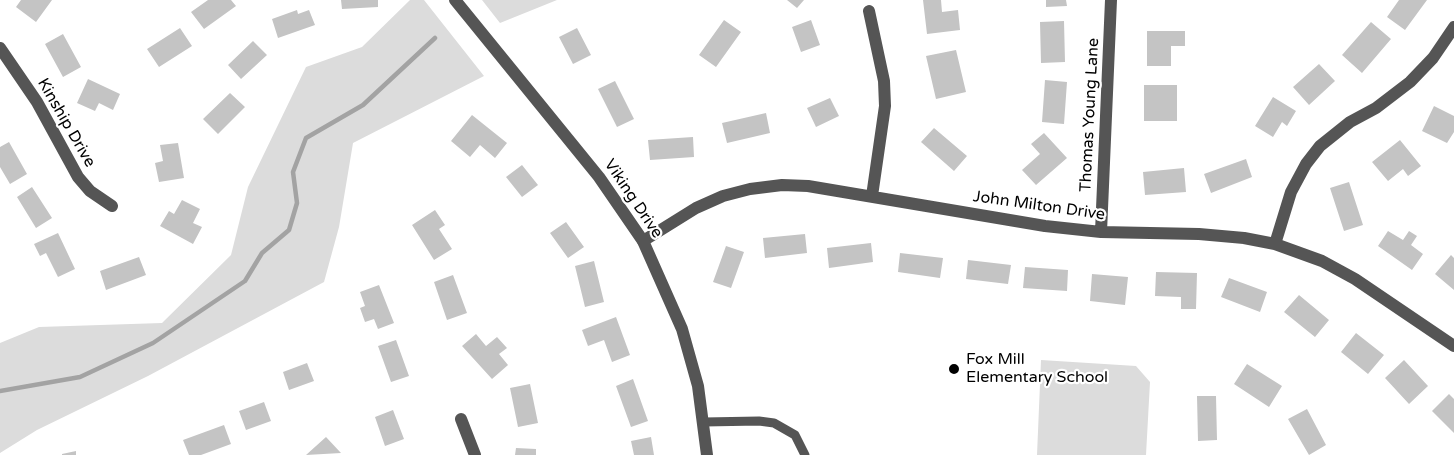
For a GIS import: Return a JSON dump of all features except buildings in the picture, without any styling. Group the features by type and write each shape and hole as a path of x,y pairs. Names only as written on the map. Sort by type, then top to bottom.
{"street":[{"name":"Viking Drive","path":"455,0 599,177 643,241 682,329 698,386 707,455"},
{"name":"Thomas Young Lane","path":"1101,232 1111,0"},
{"path":"869,11 884,81 885,106 872,196"},
{"path":"1275,244 1291,192 1306,164 1320,146 1350,122 1376,108 1410,82 1433,58 1454,27"},
{"name":"Kinship Drive","path":"0,48 37,102 78,177 90,191 112,206"},
{"name":"John Milton Drive","path":"643,241 696,208 750,189 782,185 808,186 1045,226 1101,232 1199,234 1275,244 1322,261 1355,279 1454,346"},
{"path":"460,419 475,455"}],"lane":[{"path":"704,422 774,423 795,435 805,455"}],"shaded area":[{"path":"410,0 424,0 484,76 353,143 339,227 324,282 148,376 37,430 0,453 0,343 39,327 162,323 231,255 248,187 306,67 362,47"},
{"path":"482,0 557,0 500,23"},
{"path":"1041,360 1136,366 1150,382 1146,455 1037,455"}],"waterway":[{"path":"0,391 80,377 153,343 245,281 262,253 289,230 297,203 293,172 306,138 363,105 435,38"}],"place":[{"name":"Fox Mill Elementary School","path":"954,369"}]}
